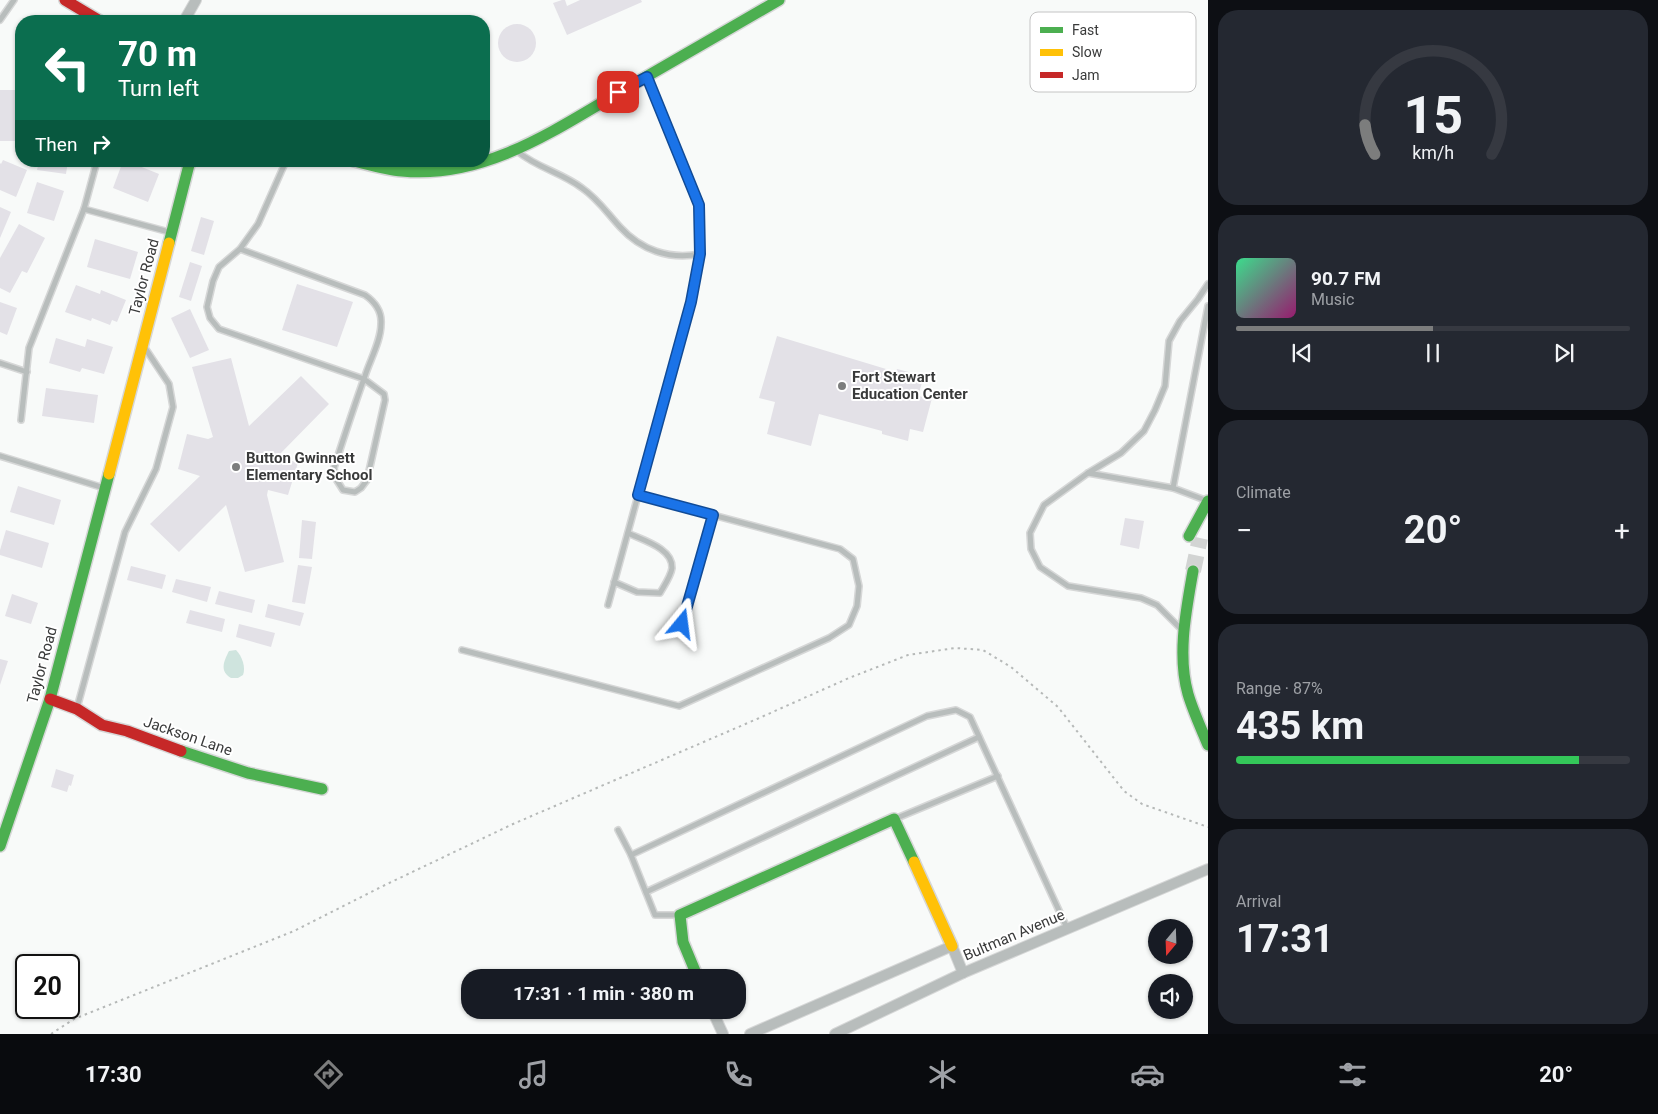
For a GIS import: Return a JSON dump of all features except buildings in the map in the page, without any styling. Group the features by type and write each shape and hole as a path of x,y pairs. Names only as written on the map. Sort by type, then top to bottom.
{"street":[{"path":"65,0 90,15"},
{"path":"187,15 196,0"},
{"path":"490,161 517,151 779,0"},
{"name":"Taylor Road","path":"0,846 50,699 188,167"},
{"path":"377,167 388,170 429,172 463,167"},
{"path":"1195,537 1208,501"},
{"path":"1191,587 1193,571 1184,619 1183,665 1188,694 1208,745"},
{"name":"Jackson Lane","path":"50,699 77,709 102,725 127,731 185,753 248,773 322,788"},
{"path":"694,969 683,942 680,915 894,819 963,973"},
{"name":"Bultman Avenue","path":"835,1034 963,973 1208,869"},
{"path":"750,1034 952,946"},
{"path":"716,1019 723,1034"}],"lane":[{"path":"0,20 14,0"},
{"path":"608,605 691,302 700,254 699,205 647,77"},
{"path":"517,151 528,160 586,191 601,203 628,235 652,251 678,256 700,254"},
{"path":"22,420 29,348 84,209 95,167"},
{"path":"240,249 365,295 373,301 378,310 382,323 379,335 364,378 334,468 336,479 342,490 355,492 367,480 385,400 384,394 364,378 219,329 210,318 207,306 213,281 219,268 240,249 258,224 283,167"},
{"path":"84,209 171,233"},
{"path":"1184,632 1157,605 1141,598 1068,586 1040,567 1031,549 1030,532 1044,506 1088,473 1121,453 1144,431 1155,410 1164,386 1169,341 1180,321 1208,284"},
{"path":"1172,488 1208,306"},
{"path":"1201,342 1208,344"},
{"path":"77,709 125,532 156,469 173,407 169,384 142,344"},
{"path":"0,363 27,372"},
{"path":"0,456 104,488"},
{"path":"1088,473 1172,488 1208,501"},
{"path":"462,650 679,706 829,638 849,625 857,606 860,586 853,559 840,549 638,495"},
{"path":"682,624 713,515"},
{"path":"614,582 637,592 660,593 667,582 672,568 669,555 628,533"},
{"path":"631,855 927,716 956,710 970,717 1067,929"},
{"path":"646,892 980,737"},
{"path":"894,819 998,776"},
{"path":"618,830 631,855 655,915 680,915"}],"path":[{"path":"51,1034 74,1019 294,931 513,824 849,678 908,655 955,648 983,650 1011,667 1058,707 1124,791 1142,804 1208,826"}],"green space":[{"path":"236,650 243,662 244,672 238,678 231,678 225,672 224,666 229,651"}],"tunnel":[{"path":"1193,571 1200,538"}],"traffic: fast":[{"path":"490,159 546,135 779,0"},
{"path":"169,243 188,167"},
{"path":"378,167 402,171 433,171 463,167"},
{"path":"0,846 50,699 109,474"},
{"path":"1189,536 1208,501"},
{"path":"1193,571 1184,633 1183,664 1188,694 1208,745"},
{"path":"181,751 248,773 322,789"},
{"path":"694,969 683,942 680,915 894,819 914,862"}],"traffic: slow":[{"path":"109,474 169,243"},
{"path":"914,862 952,946"}],"traffic: jam":[{"path":"65,0 90,15"},
{"path":"50,699 77,709 102,725 127,731 181,751"}],"place":[{"name":"Fort Stewart Education Center","path":"842,386"},
{"name":"Button Gwinnett Elementary School","path":"236,467"}],"route":[{"path":"618,92 647,77 699,205 700,254 691,302 638,495 713,515 682,624"}]}
